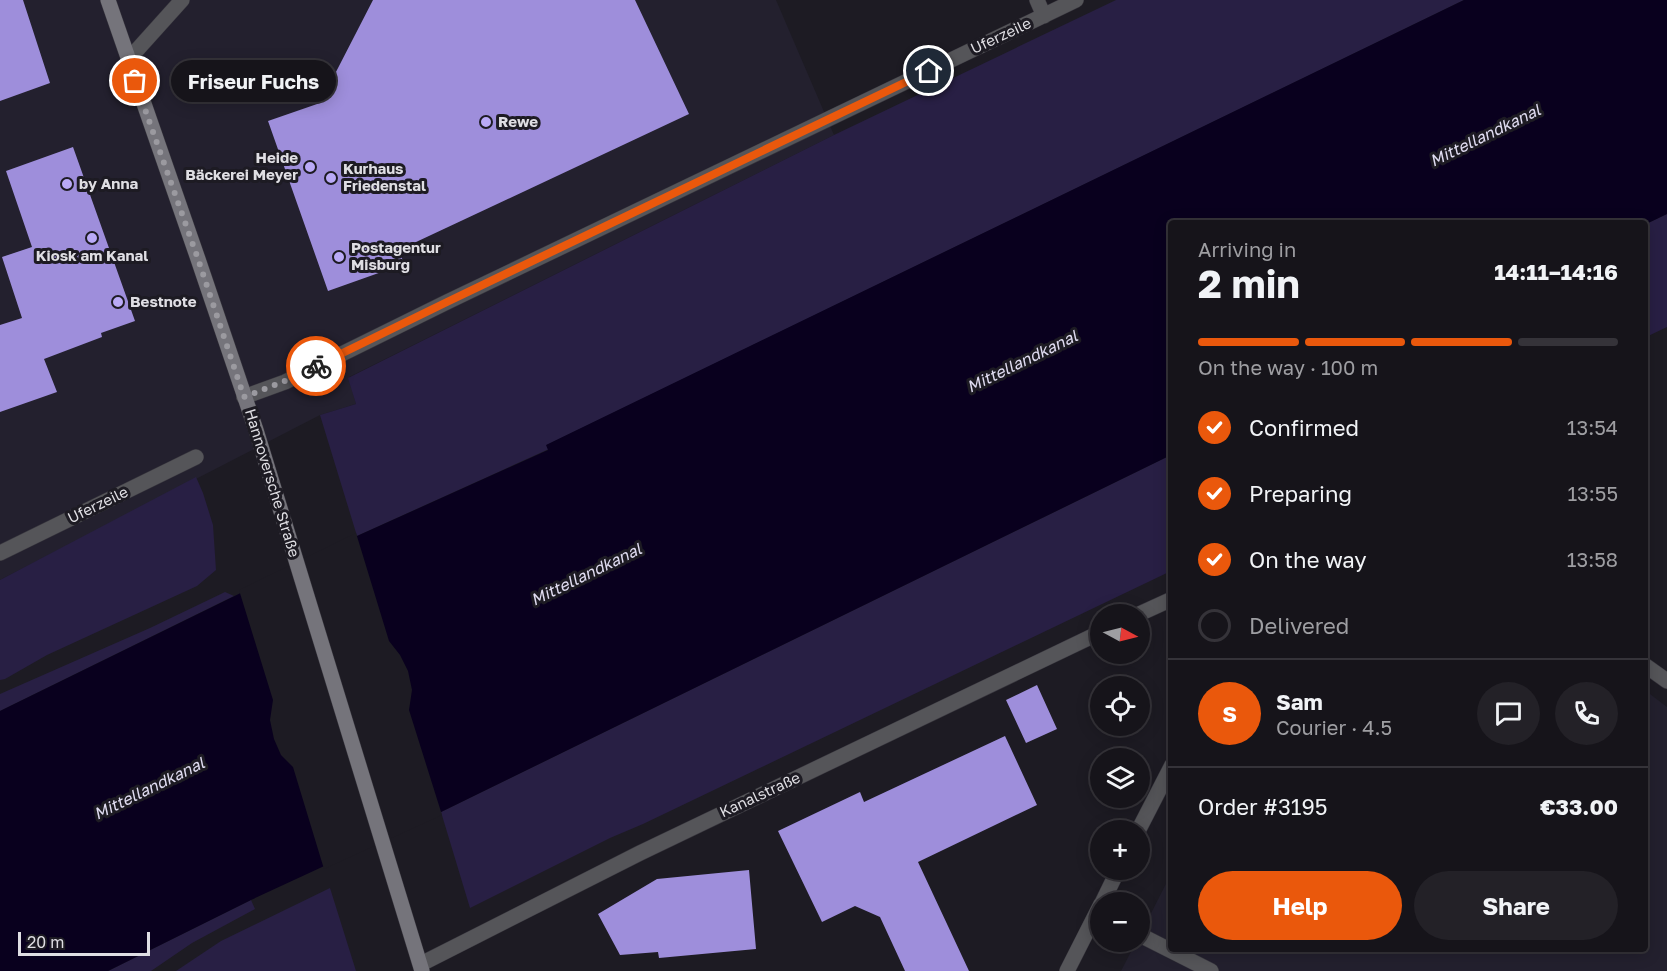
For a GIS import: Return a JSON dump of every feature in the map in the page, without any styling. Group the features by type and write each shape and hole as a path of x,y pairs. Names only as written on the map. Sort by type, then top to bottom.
{"main road":[{"name":"Hannoversche Straße","path":"108,0 244,397 422,967"}],"street":[{"path":"128,60 182,0"},
{"path":"1037,0 1044,16"},
{"name":"Uferzeile","path":"244,397 285,381 1076,0"},
{"name":"Uferzeile","path":"0,553 196,457"},
{"path":"1150,609 1168,601"},
{"name":"Kanalstraße","path":"422,967 640,853 1090,637"},
{"path":"1648,667 1667,681"},
{"path":"1144,820 1168,773"},
{"path":"1067,971 1090,928"},
{"path":"1150,940 1168,949"},
{"path":"1173,952 1210,971"}],"shaded area":[{"path":"0,0 776,0 834,135 349,377 356,404 320,415 0,580"},
{"path":"1116,0 1464,0 547,445 549,449 357,536 320,415 356,404 348,378 834,135"},
{"path":"1667,214 1667,327 1648,336 1648,223"},
{"path":"1168,456 1168,572 1102,604 1090,604 1090,610 610,838 470,908 441,812"},
{"path":"196,477 213,525 216,570 197,586 47,655 0,680 0,580"},
{"path":"225,592 234,596 0,711 0,694 150,628"},
{"path":"1648,693 1667,707 1667,971 1121,971 1131,952 1150,952 1150,915 1168,880 1168,952 1648,952"},
{"path":"330,888 356,971 176,971 221,941"},
{"path":"251,900 255,909 192,943 151,971 108,971"}],"water":[{"name":"Mittellandkanal","path":"1464,0 1667,0 1667,214 1648,223 1648,220 1168,220 1168,456 441,812 251,900 108,971 0,971 0,711 357,536 548,450 546,445"}],"pier":[{"path":"356,533 389,641 400,655 408,671 412,690 409,710 442,815 324,869 293,767 281,755 274,739 270,720 273,700 239,590"}],"building":[{"path":"0,0 23,0 50,83 0,101"},
{"path":"373,0 635,0 689,114 399,250 404,264 328,291 268,121 320,103"},
{"path":"73,147 135,321 101,333 102,337 44,359 57,392 0,412 0,325 22,318 2,257 32,247 6,171"},
{"path":"1037,685 1057,729 1026,743 1006,700"},
{"path":"1005,736 1037,805 918,862 969,971 905,971 880,917 855,906 822,922 778,831 860,792 864,802"},
{"path":"749,870 756,949 659,958 658,952 620,955 598,914 657,879"}],"way so far":[{"path":"135,81 244,397 316,366"}],"place":[{"name":"Friseur Fuchs","path":"135,81"},
{"name":"Rewe","path":"486,122"},
{"name":"Heide Bäckerei Meyer","path":"310,167"},
{"name":"Kurhaus Friedenstal","path":"331,178"},
{"name":"by Anna","path":"67,184"},
{"name":"Kiosk am Kanal","path":"92,238"},
{"name":"Postagentur Misburg","path":"339,257"},
{"name":"Bestnote","path":"118,302"}],"route":[{"path":"316,366 929,71"}]}
